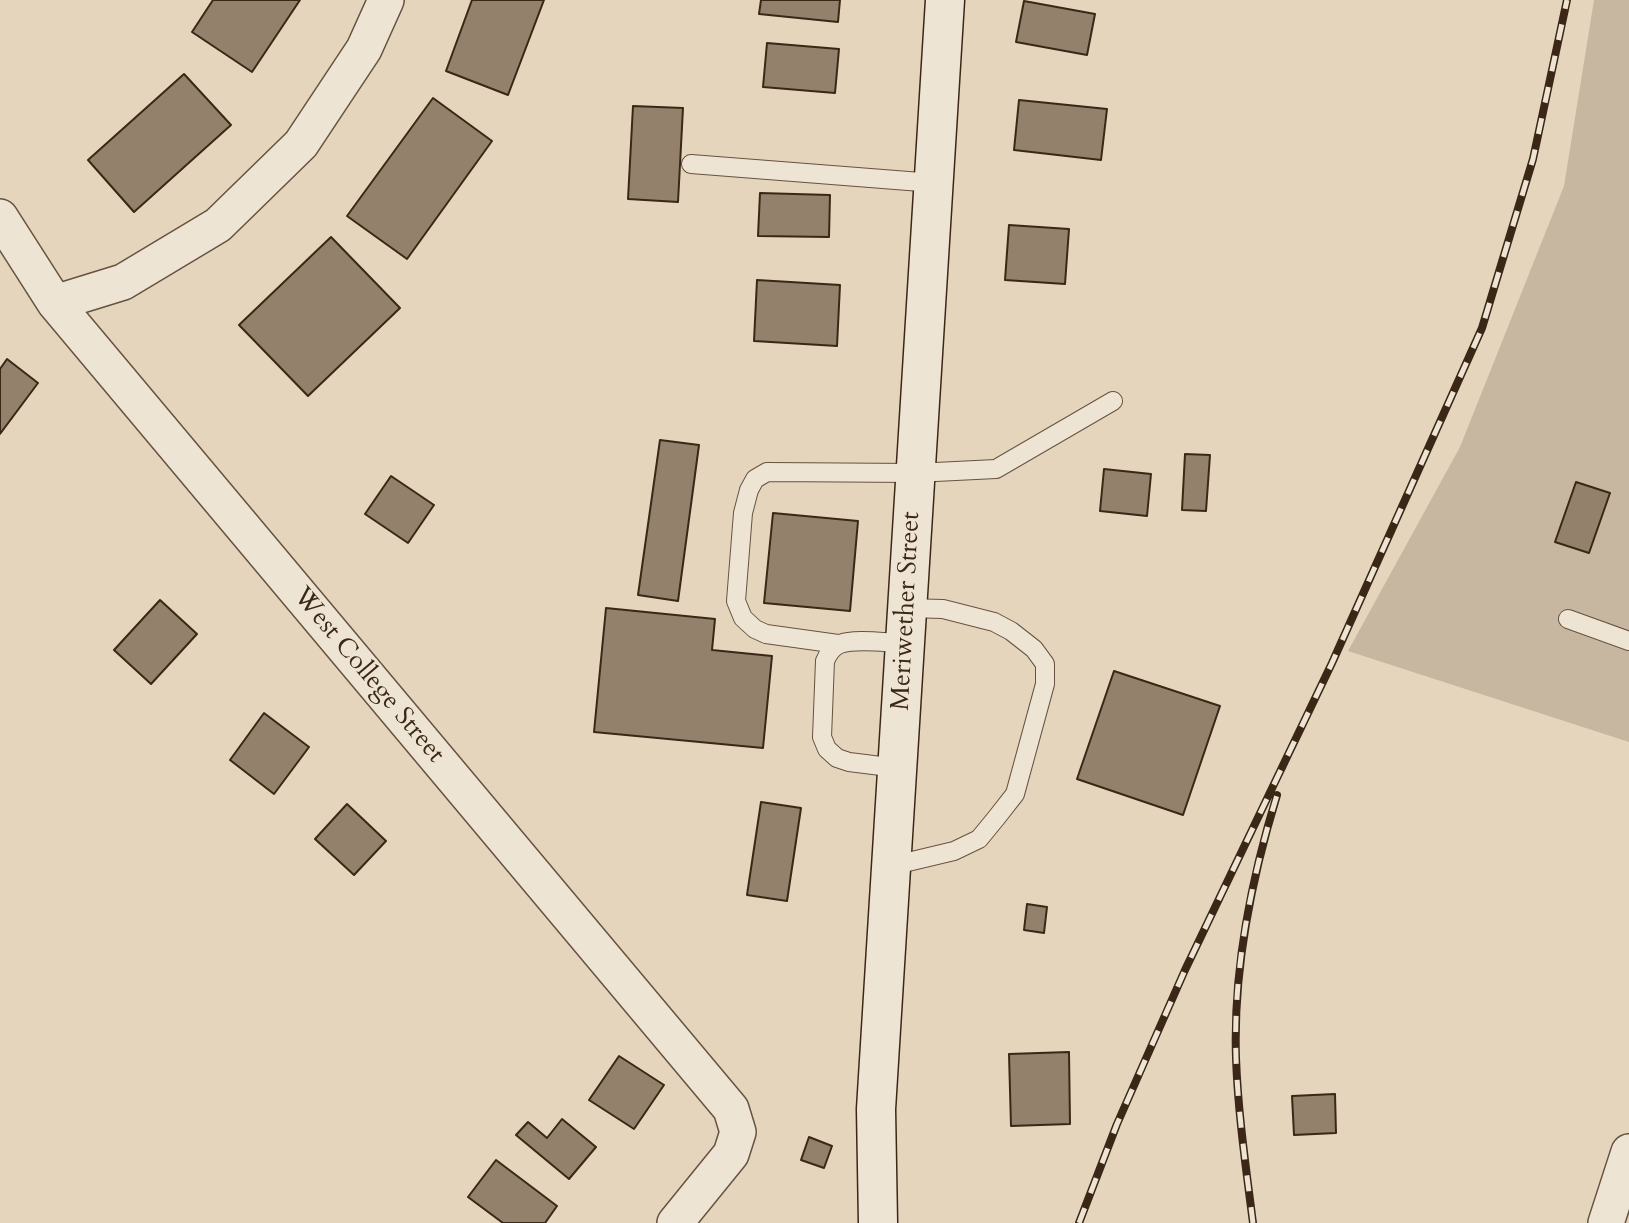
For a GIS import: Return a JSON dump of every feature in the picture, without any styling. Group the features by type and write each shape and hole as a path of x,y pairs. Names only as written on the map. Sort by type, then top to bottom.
{"street":[{"path":"55,303 123,282 218,225 301,144 364,49 386,0"},
{"name":"Meriwether Street","path":"878,1223 876,1109 945,0"},
{"name":"West College Street","path":"0,219 55,303 731,1109 738,1132 731,1154 675,1223"},
{"path":"1606,1223 1629,1152"}],"lane":[{"path":"691,164 934,183"},
{"path":"891,866 954,852 979,839 1014,794 1045,684 1045,664 1034,649 1011,631 994,622 943,609 906,626 838,644 766,634 755,629 743,618 736,601 743,513 749,489 755,479 768,472 915,473 996,469 1113,401"},
{"path":"1569,619 1629,641"},
{"path":"838,644 830,651 825,661 822,737 827,749 837,758 849,762 897,768"}],"shaded area":[{"path":"1594,0 1629,0 1629,742 1348,651 1460,447 1564,186"}],"building":[{"path":"213,0 300,0 252,72 192,32"},
{"path":"472,0 544,0 508,95 446,71"},
{"path":"761,0 840,0 838,22 759,14"},
{"path":"1024,1 1095,14 1087,55 1016,42"},
{"path":"767,43 839,49 835,93 763,87"},
{"path":"184,74 231,125 134,212 88,160"},
{"path":"433,98 492,141 407,259 347,216"},
{"path":"1019,100 1107,109 1101,160 1014,150"},
{"path":"633,106 683,108 678,202 628,199"},
{"path":"760,193 830,195 829,237 758,236"},
{"path":"1009,225 1069,229 1065,284 1005,280"},
{"path":"331,237 400,308 308,396 239,325"},
{"path":"757,280 840,285 837,346 754,341"},
{"path":"7,359 38,383 0,434 0,369"},
{"path":"660,440 699,445 678,601 638,595"},
{"path":"1185,454 1210,455 1206,511 1182,510"},
{"path":"1104,469 1151,474 1147,516 1100,511"},
{"path":"391,476 434,505 408,543 365,514"},
{"path":"1576,482 1610,493 1589,553 1555,542"},
{"path":"773,513 858,521 850,611 764,603"},
{"path":"160,600 197,634 151,684 114,650"},
{"path":"606,608 715,619 712,650 772,656 763,748 594,732"},
{"path":"1114,671 1220,706 1183,815 1077,779"},
{"path":"264,713 309,747 274,794 230,760"},
{"path":"761,802 801,808 787,901 747,895"},
{"path":"347,804 386,841 354,875 315,839"},
{"path":"1027,904 1047,907 1044,933 1024,930"},
{"path":"1069,1052 1070,1124 1011,1126 1009,1054"},
{"path":"619,1056 664,1085 634,1129 589,1100"},
{"path":"1335,1094 1336,1133 1294,1135 1292,1096"},
{"path":"562,1119 596,1147 569,1179 516,1135 528,1122 547,1138"},
{"path":"809,1137 832,1146 824,1168 801,1160"},
{"path":"496,1160 557,1206 545,1223 503,1223 468,1197"}],"railway":[{"path":"1079,1223 1117,1124 1185,970 1332,663 1482,328 1533,159 1567,0"},
{"path":"1253,1223 1237,1079 1237,991 1252,892 1277,795"}]}
